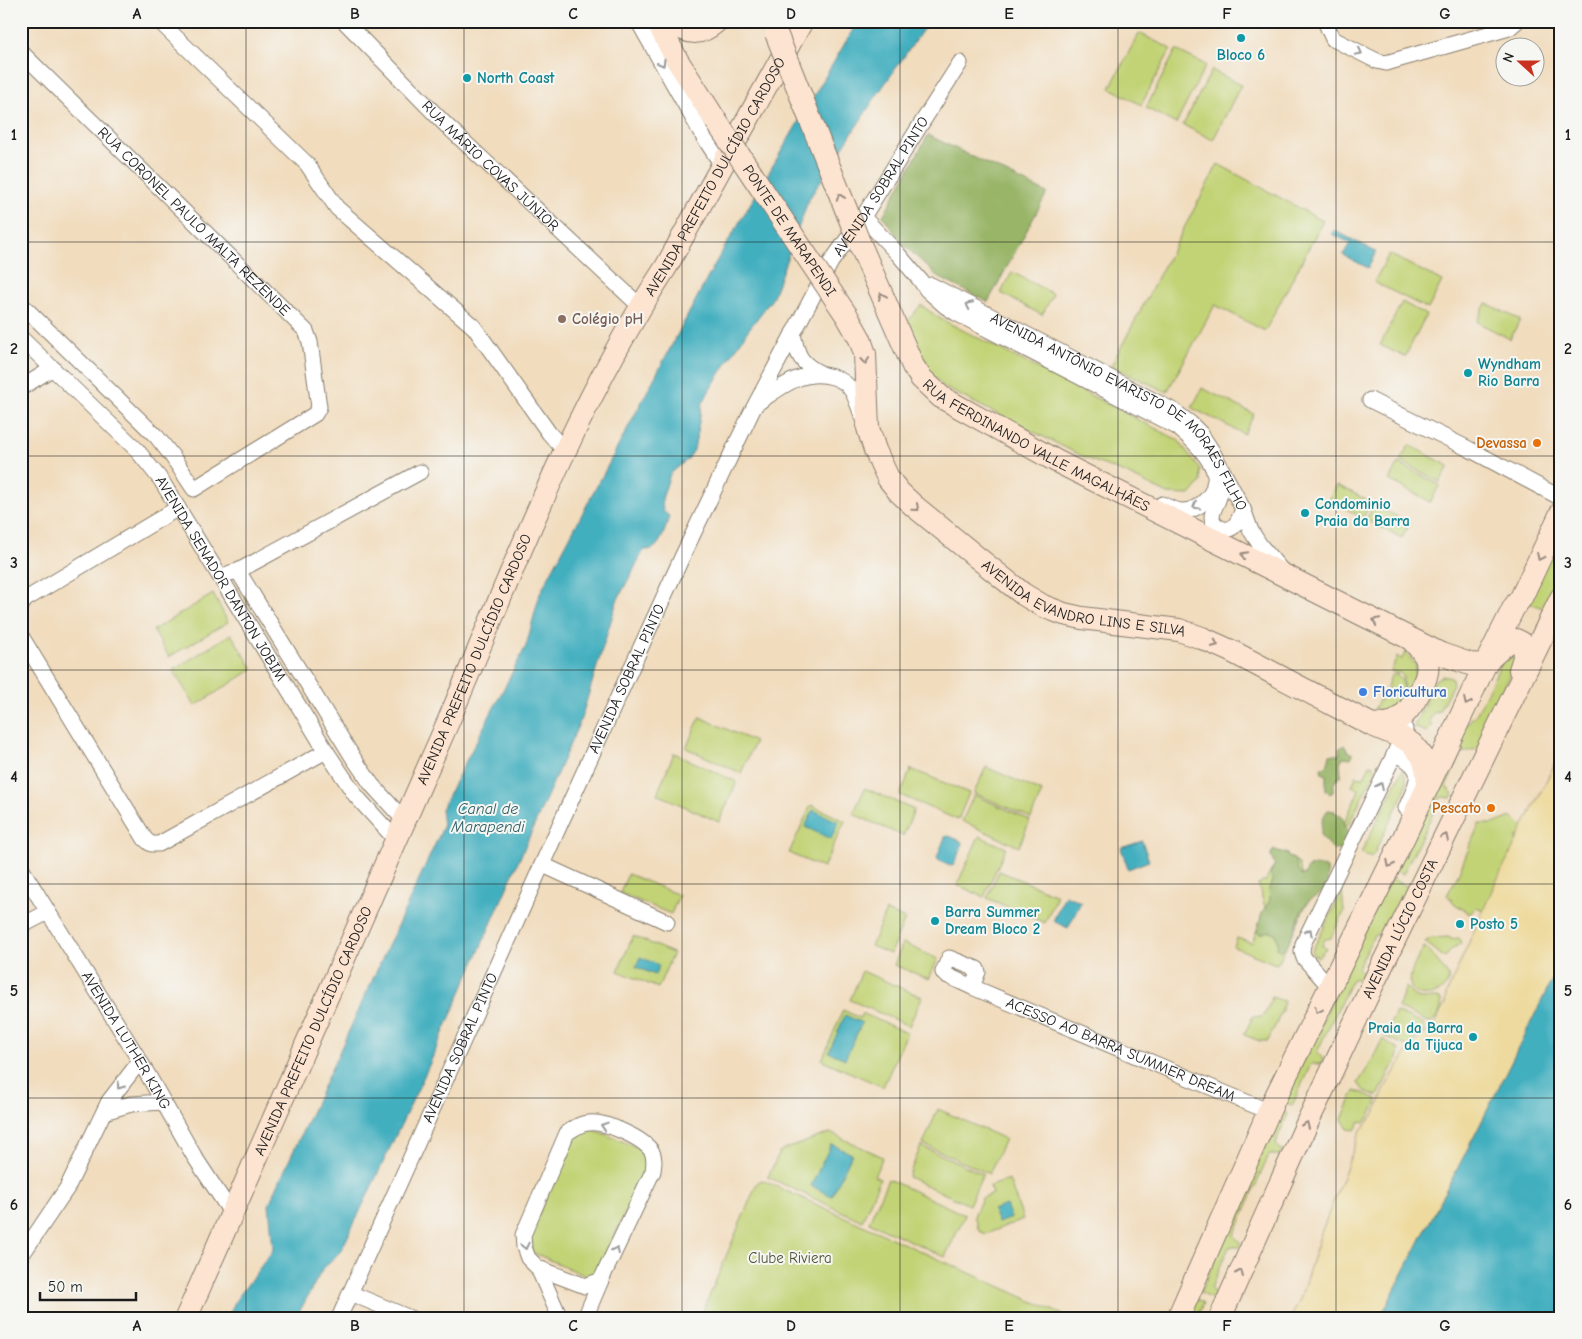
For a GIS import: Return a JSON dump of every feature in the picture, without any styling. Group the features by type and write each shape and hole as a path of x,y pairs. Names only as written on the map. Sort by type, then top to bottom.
{"street":[{"path":"159,21 307,164 337,208 474,327 549,433 564,450"},
{"name":"RUA MÁRIO COVAS JÚNIOR","path":"344,21 446,125 640,306"},
{"path":"638,21 702,136 722,165"},
{"path":"645,21 652,45"},
{"name":"PONTE DE MARAPENDI","path":"657,21 677,60 716,121 847,316"},
{"path":"669,21 690,32 708,29 716,21"},
{"path":"1325,21 1333,39 1377,61 1386,63 1509,28 1517,21"},
{"name":"AVENIDA PREFEITO DULCÍDIO CARDOSO","path":"186,1318 363,920 564,450 613,354 640,306 666,267 722,165 786,26"},
{"name":"RUA FERDINANDO VALLE MAGALHÃES","path":"786,26 859,242 913,366 930,388 941,397 1058,462 1412,640 1454,660 1470,664 1486,662"},
{"name":"RUA CORONEL PAULO MALTA REZENDE","path":"21,52 306,331 310,342 319,405 315,414 194,489"},
{"name":"AVENIDA SOBRAL PINTO","path":"340,1318 557,831 682,557 756,404 831,262 863,217 960,63"},
{"name":"AVENIDA ANTÔNIO EVARISTO DE MORAES FILHO","path":"863,217 927,290 944,306 1177,426 1208,459 1215,476 1212,492 1206,501 1190,510 1181,511 1148,498 1122,494"},
{"name":"AVENIDA ANTÔNIO EVARISTO DE MORAES FILHO","path":"920,280 1174,410 1201,434 1243,509 1251,531 1260,545 1287,577"},
{"name":"AVENIDA SENADOR DANTON JOBIM","path":"21,304 134,412 172,456 194,489"},
{"name":"AVENIDA EVANDRO LINS E SILVA","path":"847,316 860,339 864,354 868,428 880,463 888,478 914,506 1023,594 1043,606 1064,614 1082,618 1162,627 1202,638 1372,725 1398,745 1412,744 1422,756 1426,767 1428,783"},
{"path":"991,330 995,328 1002,329 1056,356 1076,360"},
{"path":"793,333 800,358 810,367 837,378 849,386 857,400 868,428"},
{"name":"AVENIDA SENADOR DANTON JOBIM","path":"21,338 147,461 358,800 401,831"},
{"path":"21,388 53,368"},
{"path":"756,404 775,390 800,377 824,374"},
{"path":"1370,400 1561,498"},
{"path":"116,430 134,412"},
{"path":"219,575 238,571 420,472"},
{"path":"1214,484 1220,493 1212,516 1217,526 1223,529 1229,529 1234,526 1243,509"},
{"path":"21,605 26,599 178,508"},
{"path":"1178,1318 1270,1112 1329,986 1404,837 1486,662 1514,607 1521,598 1561,513"},
{"name":"AVENIDA SENADOR DANTON JOBIM","path":"238,571 354,759 401,831"},
{"name":"AVENIDA LÚCIO COSTA","path":"1220,1318 1313,1110 1561,598"},
{"path":"21,636 145,839 151,844 159,844 326,751"},
{"path":"1329,986 1304,958 1302,948 1398,745 1412,706 1426,678 1428,670 1426,658 1412,640"},
{"path":"1486,662 1512,641 1516,640 1522,643 1526,652 1502,720"},
{"path":"1372,725 1392,723 1412,706"},
{"path":"1398,745 1414,765 1417,774 1416,783 1402,819 1404,837"},
{"path":"543,865 667,922"},
{"name":"AVENIDA LUTHER KING","path":"21,868 140,1061 194,1156 232,1214"},
{"path":"21,926 48,912"},
{"name":"ACESSO AO BARRA SUMMER DREAM","path":"972,986 1270,1112"},
{"path":"21,1256 67,1188 104,1112 140,1061"},
{"path":"104,1112 131,1104 163,1102"},
{"path":"560,1318 538,1268 528,1258 524,1247 523,1235 567,1133 587,1122 599,1123 641,1140 651,1150 654,1160 653,1171 585,1318"},
{"path":"538,1268 585,1286 601,1280"},
{"path":"350,1293 410,1318"}],"green space":[{"path":"1139,33 1171,49 1141,105 1110,88"},
{"path":"1176,50 1206,65 1176,124 1146,108"},
{"path":"1212,70 1241,85 1213,140 1183,125"},
{"path":"928,135 1047,193 988,302 938,277 902,243 883,216"},
{"path":"1218,164 1323,221 1265,331 1215,305 1167,392 1111,366"},
{"path":"1389,254 1442,281 1428,309 1374,282"},
{"path":"1012,272 1053,294 1042,315 1001,293"},
{"path":"1402,302 1426,315 1405,357 1380,345"},
{"path":"1486,303 1520,320 1510,339 1477,322"},
{"path":"921,305 939,318 1178,440 1200,469 1201,482 1190,495 1168,494 1127,474 1086,458 945,388 931,374 917,353 906,323"},
{"path":"1202,388 1254,414 1244,434 1192,408"},
{"path":"1409,445 1449,466 1440,482 1400,461"},
{"path":"1398,463 1440,485 1430,502 1389,480"},
{"path":"1337,485 1371,502 1363,518 1329,500"},
{"path":"1374,505 1410,523 1402,538 1366,520"},
{"path":"1561,528 1561,581 1547,610 1526,601"},
{"path":"213,594 228,622 169,657 153,630"},
{"path":"231,634 253,669 195,706 173,670"},
{"path":"1511,648 1519,657 1487,723 1479,748 1462,753 1446,786 1453,794 1451,798 1441,797 1403,874 1394,870 1463,728 1477,713 1507,651"},
{"path":"1405,652 1416,665 1415,674 1404,697 1403,676 1400,673 1391,671 1397,657 1402,659"},
{"path":"1396,674 1402,682 1402,693 1398,696 1387,686 1391,676"},
{"path":"1442,676 1452,678 1453,684 1438,713 1434,712 1429,722 1432,724 1426,732 1414,727 1435,680"},
{"path":"1386,689 1397,699 1391,713 1374,709"},
{"path":"700,717 755,742 741,773 686,748"},
{"path":"1344,745 1353,754 1351,758 1342,758 1340,763 1341,775 1334,783 1333,792 1330,794 1326,790 1326,775 1321,770 1322,767 1327,766 1330,755 1335,754 1338,756 1340,753 1339,749"},
{"path":"674,753 737,782 719,822 657,794"},
{"path":"1370,765 1375,767 1376,770 1346,829 1344,827 1345,821 1359,790 1352,786 1356,776 1364,777"},
{"path":"986,767 1042,792 1031,818 974,793"},
{"path":"911,769 969,793 958,820 900,795"},
{"path":"1403,769 1407,782 1405,790 1374,854 1371,857 1361,853"},
{"path":"865,788 914,810 903,836 853,814"},
{"path":"974,795 1030,820 1019,847 962,821"},
{"path":"811,805 845,821 823,868 789,853"},
{"path":"1328,810 1335,811 1335,813 1341,816 1345,828 1350,834 1344,851 1333,849 1321,837 1321,826"},
{"path":"1511,817 1525,828 1522,838 1516,837 1518,844 1516,849 1510,853 1502,869 1501,878 1484,910 1476,907 1470,914 1455,904 1447,895 1457,877 1479,824 1493,824"},
{"path":"979,836 1006,848 984,897 957,885"},
{"path":"1275,850 1287,854 1288,857 1294,859 1299,864 1308,901 1279,962 1276,964 1234,947 1237,938 1252,943 1265,907 1258,885 1263,880 1265,882 1275,864 1271,856"},
{"path":"1275,850 1287,854 1288,857 1294,859 1301,876 1305,874 1309,867 1316,865 1327,869 1328,873 1325,888 1303,908 1289,941 1281,951 1277,948 1278,941 1275,933 1268,931 1261,934 1257,931 1262,913 1270,900 1269,889 1272,880 1270,874 1275,864 1271,856"},
{"path":"999,871 1057,895 1045,923 987,898"},
{"path":"628,874 679,895 671,914 620,893"},
{"path":"1390,878 1411,888 1387,930 1374,935 1358,968 1365,975 1363,979 1352,979 1317,1052 1323,1059 1321,1064 1311,1064 1292,1106 1283,1103"},
{"path":"1342,892 1344,912 1331,938 1325,939 1322,946 1326,948 1318,957 1311,953"},
{"path":"886,911 905,919 890,954 871,946"},
{"path":"633,936 673,953 658,988 618,971"},
{"path":"1449,937 1451,939 1459,938 1461,944 1452,949 1445,958 1425,942 1431,938"},
{"path":"903,943 938,959 929,979 894,965"},
{"path":"1424,947 1433,954 1447,973 1448,981 1445,987 1430,995 1422,995 1415,992 1411,986 1411,975 1414,965"},
{"path":"862,971 922,997 909,1026 850,1000"},
{"path":"1406,987 1417,998 1436,998 1441,1000 1441,1010 1434,1020 1428,1022 1398,1008"},
{"path":"1272,997 1284,1001 1282,1011 1268,1041 1260,1041 1244,1035 1253,1016 1261,1017 1265,1014"},
{"path":"843,1010 860,1018 862,1013 907,1033 883,1087 822,1060"},
{"path":"1396,1012 1423,1024 1425,1027 1423,1034 1416,1037 1409,1047 1384,1036"},
{"path":"1382,1040 1385,1040 1399,1050 1396,1063 1391,1069 1378,1096 1364,1091 1358,1083"},
{"path":"1355,1090 1377,1099 1374,1109 1368,1118 1364,1123 1360,1122 1355,1130 1348,1129 1342,1119"},
{"path":"938,1109 1005,1139 989,1174 923,1144"},
{"path":"1280,1110 1288,1114 1275,1144 1282,1150 1280,1155 1269,1155 1234,1236 1241,1243 1239,1247 1229,1247 1211,1288 1216,1296 1215,1300 1200,1293"},
{"path":"590,1128 646,1151 647,1164 598,1272 586,1276 532,1252 529,1236 574,1135"},
{"path":"830,1133 883,1157 874,1176 880,1179 862,1221 768,1177 780,1151"},
{"path":"921,1146 983,1174 969,1205 908,1177"},
{"path":"888,1179 965,1215 945,1257 869,1222"},
{"name":"Clube Riviera","path":"762,1180 1070,1318 700,1318 757,1183"},
{"path":"1009,1180 1023,1219 986,1234 979,1231 974,1216 982,1198 992,1194 989,1186"},
{"path":"1197,1299 1203,1303 1197,1318 1187,1318"}],"sand":[{"name":"Praia da Barra da Tijuca","path":"1561,751 1561,959 1552,980 1481,1123 1380,1318 1291,1318 1300,1299 1321,1233 1361,1130 1375,1113 1386,1086 1410,1047 1433,1026 1445,1004 1446,995 1492,890"}],"water":[{"name":"Canal de Marapendi","path":"858,21 929,21 875,98 809,199 772,299 746,333 702,405 694,450 688,459 670,474 662,499 663,511 669,516 663,535 655,547 650,550 644,550 617,601 581,719 426,1072 341,1251 322,1270 296,1318 227,1318 236,1300 273,1250 269,1204 443,827 441,809 526,646 540,593 716,262"},
{"path":"1334,230 1376,252 1368,268 1343,255 1350,243 1332,234"},
{"path":"813,810 839,822 831,839 805,827"},
{"path":"949,836 961,841 962,845 954,865 950,866 938,860 937,857 945,837"},
{"path":"1142,841 1149,861 1128,869 1121,848"},
{"path":"1065,895 1081,902 1068,928 1053,921"},
{"path":"640,957 659,965 655,975 636,967"},
{"path":"1561,959 1561,1318 1380,1318 1481,1123"},
{"path":"845,1015 862,1023 845,1059 829,1052"},
{"path":"831,1144 852,1154 832,1196 811,1186"},
{"path":"1006,1205 1011,1218 998,1223 993,1210"}],"place":[{"name":"Bloco 6","path":"1241,38"},
{"name":"North Coast","path":"467,78"},
{"name":"Colégio pH","path":"562,319"},
{"name":"Wyndham Rio Barra","path":"1468,373"},
{"name":"Devassa","path":"1537,443"},
{"name":"Condominio Praia da Barra","path":"1305,513"},
{"name":"Floricultura","path":"1363,692"},
{"name":"Pescato","path":"1491,808"},
{"name":"Barra Summer Dream Bloco 2","path":"935,921"},
{"name":"Posto 5","path":"1460,924"},
{"name":"Praia da Barra da Tijuca","path":"1473,1037"}]}
